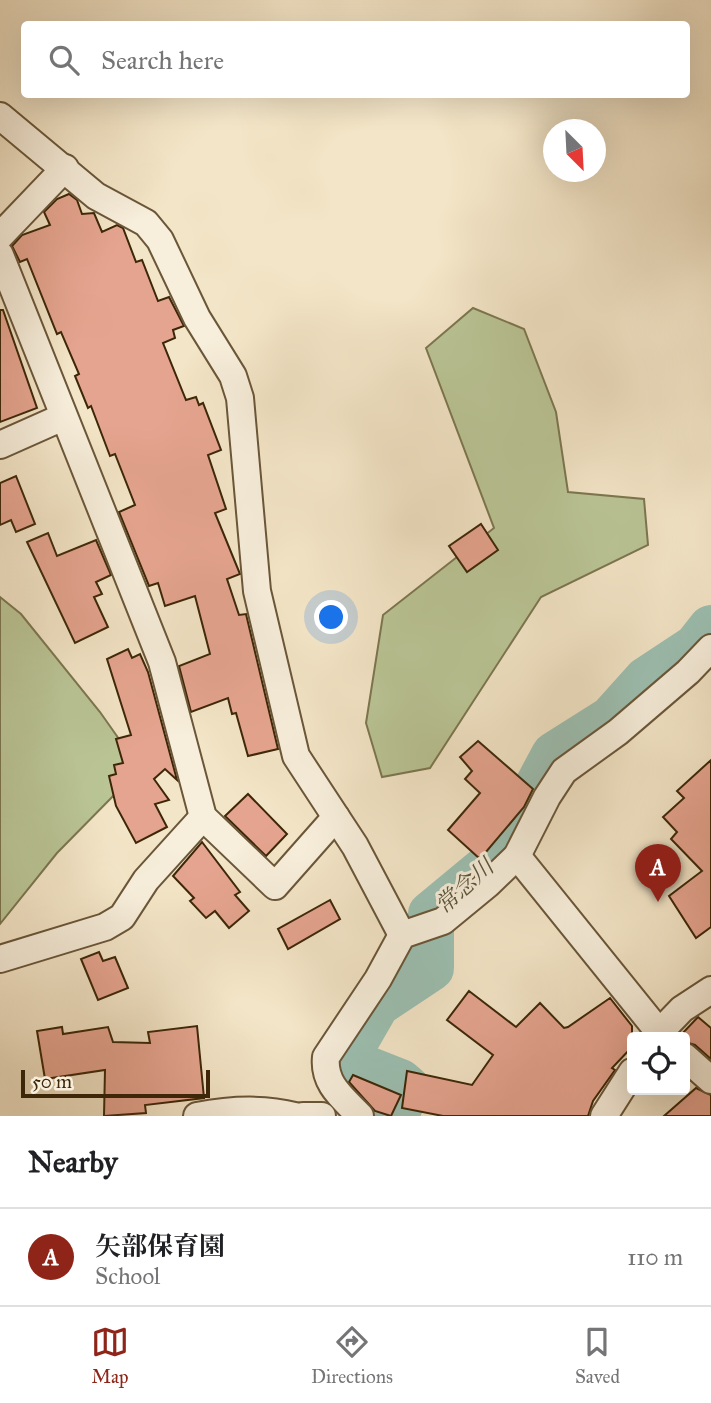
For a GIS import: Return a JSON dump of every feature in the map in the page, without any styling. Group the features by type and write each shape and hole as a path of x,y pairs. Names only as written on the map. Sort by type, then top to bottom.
{"street":[{"path":"0,116 96,196 146,223 160,240 197,318 233,376 240,398 257,592 296,756 336,817 402,935"},
{"path":"0,236 65,168"},
{"path":"0,255 162,662 203,817 275,886 336,817"},
{"path":"0,445 63,417"},
{"path":"360,1116 331,1086 325,1069 326,1058 378,979 402,935 443,921 517,856 547,797 564,771 618,732 688,672 711,648"},
{"path":"0,959 105,927 122,917 146,880 203,817"},
{"path":"517,856 656,1032"},
{"path":"662,1032 682,1009 711,990"},
{"path":"690,1061 711,1080"},
{"path":"604,1116 627,1080"},
{"path":"197,1116 216,1112 278,1111 295,1116"},
{"path":"303,1116 322,1116"}],"green space":[{"path":"473,308 524,329 556,412 568,492 644,499 648,545 541,597 430,768 382,777 366,723 383,615 494,528 426,348"},
{"path":"0,597 21,614 100,712 126,749 122,787 57,853 0,924"}],"building":[{"path":"69,194 77,200 82,214 94,213 102,232 117,225 123,228 136,262 142,260 158,301 169,297 184,326 173,330 175,338 163,343 186,400 196,397 199,405 203,403 221,450 208,455 226,509 215,513 240,574 227,579 239,615 246,614 278,749 248,756 236,713 232,714 228,698 191,712 179,666 210,654 195,596 165,606 158,583 149,586 119,512 135,505 115,454 110,456 91,406 88,408 75,376 79,374 61,332 57,334 27,259 20,262 12,246 22,235 50,225 44,212 57,199"},
{"path":"0,310 3,310 37,408 0,422"},
{"path":"16,476 35,524 16,532 11,520 0,525 0,483"},
{"path":"481,524 498,550 467,572 449,546"},
{"path":"48,533 57,556 96,540 111,575 96,582 102,594 94,597 108,627 75,643 27,542"},
{"path":"128,649 132,658 140,654 148,672 177,780 165,769 154,779 169,800 155,804 167,827 136,843 116,806 109,776 116,774 114,765 123,763 116,739 131,735 107,659"},
{"path":"478,741 533,789 524,807 480,859 448,830 480,793 465,779 472,771 460,757"},
{"path":"711,760 711,927 696,938 669,896 702,871 671,839 677,832 663,817 684,798 677,791"},
{"path":"248,794 287,834 266,856 225,816"},
{"path":"202,842 240,892 235,895 249,911 229,928 215,911 206,918 190,901 194,898 173,876"},
{"path":"330,900 340,919 288,949 278,929"},
{"path":"99,952 103,961 115,957 128,988 98,1000 81,959"},
{"path":"469,991 516,1027 540,1003 564,1028 610,998 632,1026 632,1032 627,1032 627,1052 612,1068 615,1070 593,1101 588,1116 443,1116 402,1108 407,1071 472,1085 493,1055 447,1020"},
{"path":"698,1017 711,1028 711,1059 690,1044 690,1032 684,1032"},
{"path":"197,1026 204,1098 145,1105 146,1113 104,1116 105,1070 45,1079 37,1031 62,1027 63,1034 108,1027 113,1042 150,1043 148,1032"},
{"path":"353,1075 401,1095 391,1116 375,1111 349,1082"},
{"path":"696,1088 711,1095 711,1116 664,1116 690,1095"}],"waterway":[{"name":"常念川","path":"396,1116 407,1088 400,1082 349,1062 347,1056 377,1004 431,968 431,914 489,866 505,847 554,755 611,719 646,680 696,647 711,628"}],"place":[{"name":"矢部保育園","path":"658,902"}]}
